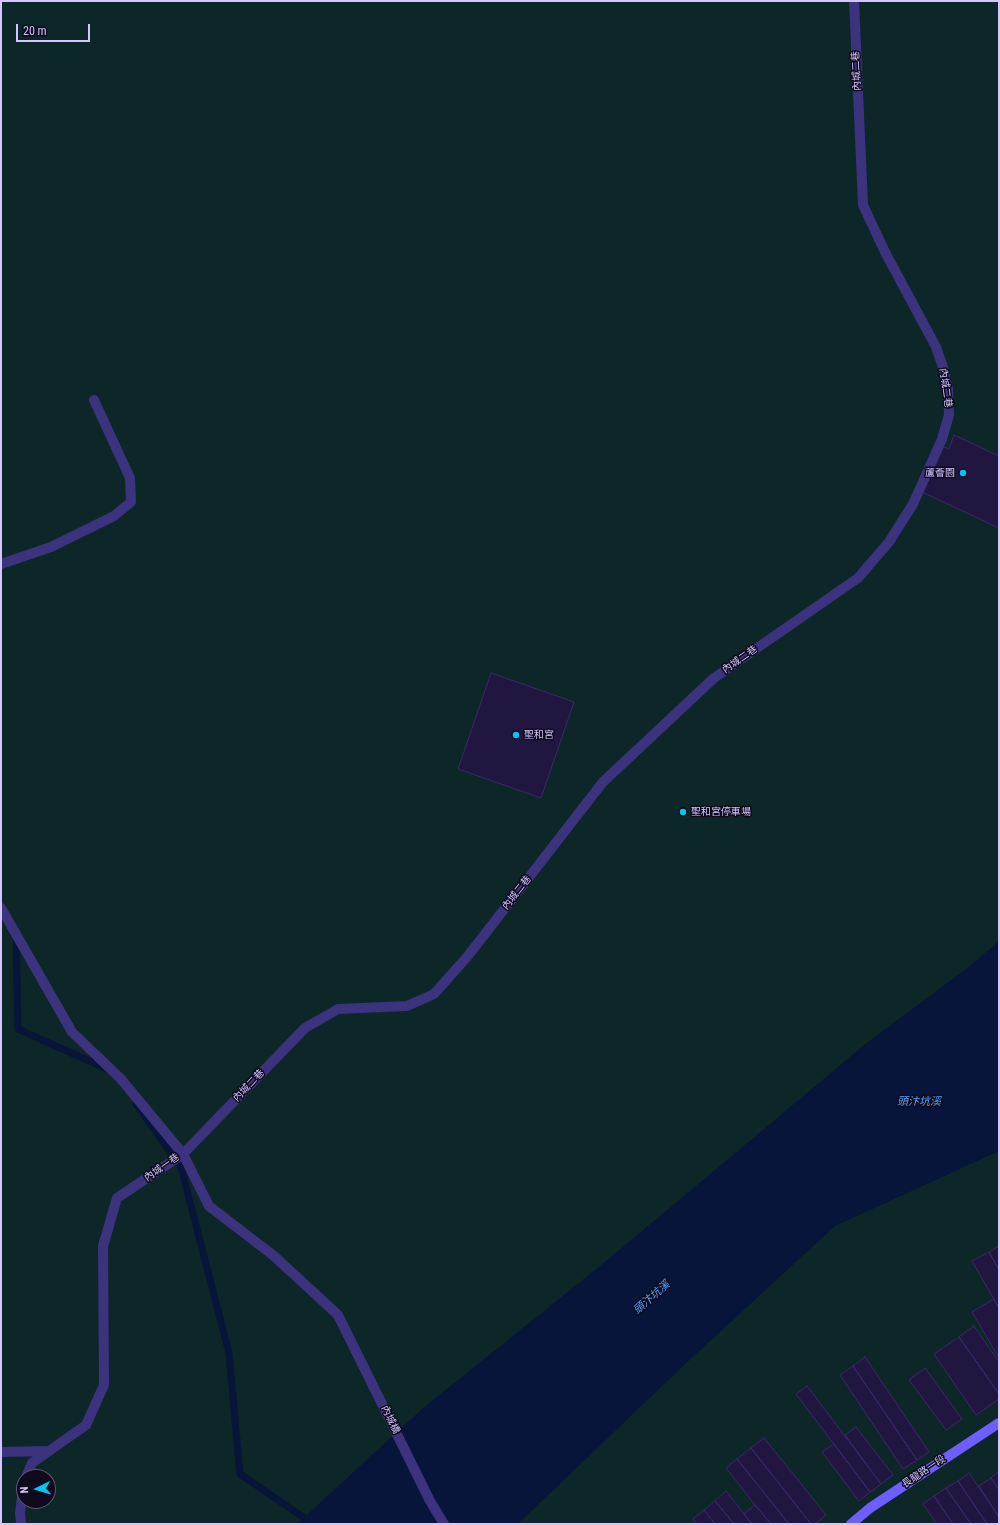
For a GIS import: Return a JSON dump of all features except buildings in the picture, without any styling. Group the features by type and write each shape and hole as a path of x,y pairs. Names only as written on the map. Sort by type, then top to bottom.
{"main road":[{"name":"長龍路一段","path":"851,1524 870,1508 999,1423"}],"street":[{"name":"內城二巷","path":"183,1154 304,1028 338,1009 407,1006 434,994 467,957 603,782 714,678 858,578 889,542 913,504 942,439 949,415 948,389 943,367 936,348 885,252 863,205 854,1"},
{"path":"1,564 51,547 114,516 131,502 130,478 94,400"},
{"name":"內城一巷","path":"1,908 72,1032 121,1079 183,1154 117,1198 103,1246 104,1384 86,1425 48,1450 32,1463 29,1469"},
{"name":"內城橋","path":"183,1154 209,1206 274,1256 338,1315 430,1501 444,1524"},
{"path":"1,1452 48,1450"},
{"path":"20,1509 21,1524"}],"green space":[{"path":"1,1 999,1 999,1524 1,1524"}],"water":[{"name":"頭汴坑溪","path":"999,941 999,1151 835,1226 683,1366 518,1524 297,1524 422,1409 600,1266 868,1042 966,969"}],"waterway":[{"path":"16,935 18,1029 107,1069"},
{"path":"136,1104 181,1167 229,1353 240,1474 313,1524"}],"place":[{"name":"蘆薈園","path":"963,473"},
{"name":"聖和宮","path":"516,735"},
{"name":"聖和宮停車場","path":"683,812"}]}
